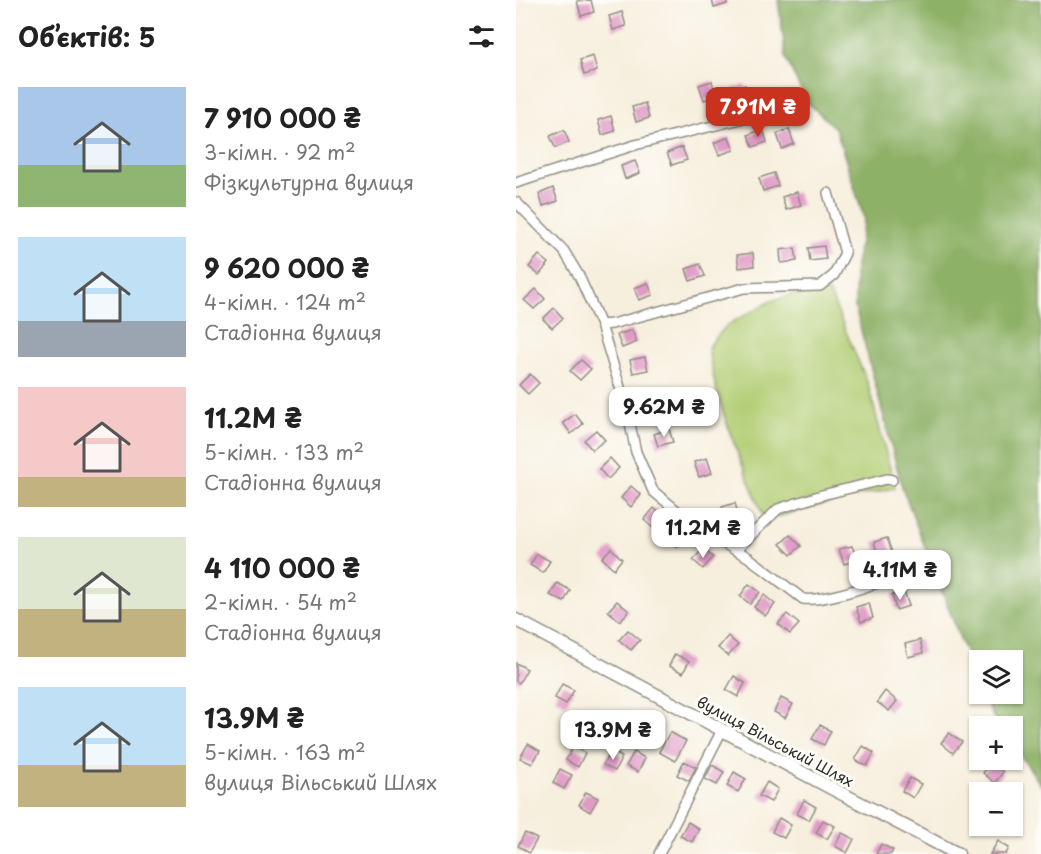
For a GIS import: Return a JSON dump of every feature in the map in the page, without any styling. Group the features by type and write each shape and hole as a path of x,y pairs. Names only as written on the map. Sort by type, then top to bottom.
{"street":[{"path":"516,183 635,146 786,108"},
{"path":"601,325 744,288 820,286 834,274 845,253 828,193"},
{"path":"516,202 572,262 601,325 627,410 636,452 652,490 703,532 748,557 803,599 813,601 926,567"},
{"path":"736,550 778,509 822,495 887,479 892,480"},
{"name":"вулиця Вільський Шлях","path":"516,620 958,854"},
{"path":"659,854 722,730"}],"green space":[{"path":"778,0 1041,0 1041,785 1023,759 1023,716 993,716 987,704 1023,704 1023,650 969,650 969,662 902,487 855,307 855,271 864,218 836,129 806,101 786,58"},
{"path":"820,286 830,294 868,384 895,488 765,520 723,413 708,347 727,325 771,301"}],"building":[{"path":"591,0 594,12 581,16 577,1"},
{"path":"712,0 726,0 727,4 714,8"},
{"path":"622,12 626,26 613,30 609,16"},
{"path":"593,56 597,71 584,75 580,60"},
{"path":"712,81 716,96 704,100 699,85"},
{"path":"745,85 749,100 736,104 732,89"},
{"path":"645,103 649,118 636,122 632,107"},
{"path":"611,116 615,131 602,135 598,120"},
{"path":"763,129 767,142 753,147 748,135"},
{"path":"789,129 794,144 782,149 777,134"},
{"path":"564,130 569,142 555,148 550,136"},
{"path":"729,137 734,150 719,155 714,143"},
{"path":"682,147 687,160 672,165 667,153"},
{"path":"635,161 640,173 625,179 621,166"},
{"path":"774,173 778,186 763,191 759,178"},
{"path":"553,188 558,201 543,206 539,194"},
{"path":"797,192 801,205 786,210 782,197"},
{"path":"824,246 826,259 810,261 808,248"},
{"path":"795,248 797,261 781,263 780,250"},
{"path":"753,253 754,266 739,268 737,255"},
{"path":"539,255 549,263 539,275 529,267"},
{"path":"700,264 705,276 690,281 686,269"},
{"path":"648,283 653,295 639,300 634,288"},
{"path":"536,289 545,299 534,309 524,300"},
{"path":"554,308 563,318 552,328 543,319"},
{"path":"632,330 637,342 622,348 617,335"},
{"path":"645,357 648,370 633,373 630,360"},
{"path":"581,360 591,369 580,380 570,371"},
{"path":"530,374 539,383 528,394 519,385"},
{"path":"655,394 658,407 642,411 640,398"},
{"path":"575,414 583,424 571,434 563,423"},
{"path":"669,429 673,442 658,446 654,434"},
{"path":"596,430 605,440 592,450 584,440"},
{"path":"610,458 619,468 608,479 599,469"},
{"path":"707,458 712,473 699,477 694,462"},
{"path":"631,486 641,495 631,507 621,498"},
{"path":"735,503 739,518 726,522 722,507"},
{"path":"654,508 664,517 654,529 644,520"},
{"path":"677,527 687,535 677,547 667,539"},
{"path":"790,535 801,546 791,555 780,544"},
{"path":"887,538 892,553 879,557 874,542"},
{"path":"852,546 857,560 844,564 839,549"},
{"path":"611,548 622,559 614,569 602,558"},
{"path":"703,549 713,557 703,569 693,560"},
{"path":"537,554 550,561 543,573 530,565"},
{"path":"557,583 570,590 564,602 550,595"},
{"path":"749,584 760,592 750,604 740,596"},
{"path":"904,591 909,606 896,610 892,595"},
{"path":"764,595 775,604 765,616 754,607"},
{"path":"617,601 629,611 620,621 608,611"},
{"path":"869,603 873,618 861,622 856,607"},
{"path":"787,614 799,624 790,634 778,624"},
{"path":"628,630 640,640 631,650 619,640"},
{"path":"728,636 738,645 728,656 718,648"},
{"path":"920,640 923,653 908,657 905,644"},
{"path":"675,654 689,661 683,673 669,666"},
{"path":"516,663 527,669 519,683 516,681"},
{"path":"734,676 745,683 738,697 726,690"},
{"path":"562,684 574,690 566,704 555,698"},
{"path":"885,691 897,701 889,711 877,702"},
{"path":"781,698 793,704 785,718 774,712"},
{"path":"820,725 831,731 824,745 812,739"},
{"path":"670,732 686,741 675,761 659,752"},
{"path":"949,733 962,742 953,753 941,743"},
{"path":"528,744 540,751 532,764 520,758"},
{"path":"863,746 874,753 867,766 855,760"},
{"path":"573,747 585,753 578,767 566,760"},
{"path":"611,751 622,757 615,771 603,765"},
{"path":"634,752 645,758 638,772 626,766"},
{"path":"684,761 696,767 689,781 677,775"},
{"path":"712,765 724,772 717,785 705,779"},
{"path":"560,769 572,775 564,789 553,783"},
{"path":"985,770 1003,772 996,782 983,773"},
{"path":"734,772 746,779 738,792 727,786"},
{"path":"910,778 921,784 913,798 902,791"},
{"path":"767,782 778,789 771,802 759,796"},
{"path":"586,792 598,798 590,812 579,805"},
{"path":"804,800 816,807 809,820 797,814"},
{"path":"779,818 791,825 784,838 772,832"},
{"path":"823,820 835,826 827,839 816,833"},
{"path":"688,822 699,829 692,842 680,836"},
{"path":"525,833 537,839 529,853 518,846"},
{"path":"842,833 854,839 847,853 835,846"},
{"path":"998,841 1009,848 1006,854 990,854"},
{"path":"881,844 893,850 891,854 876,854"}]}
